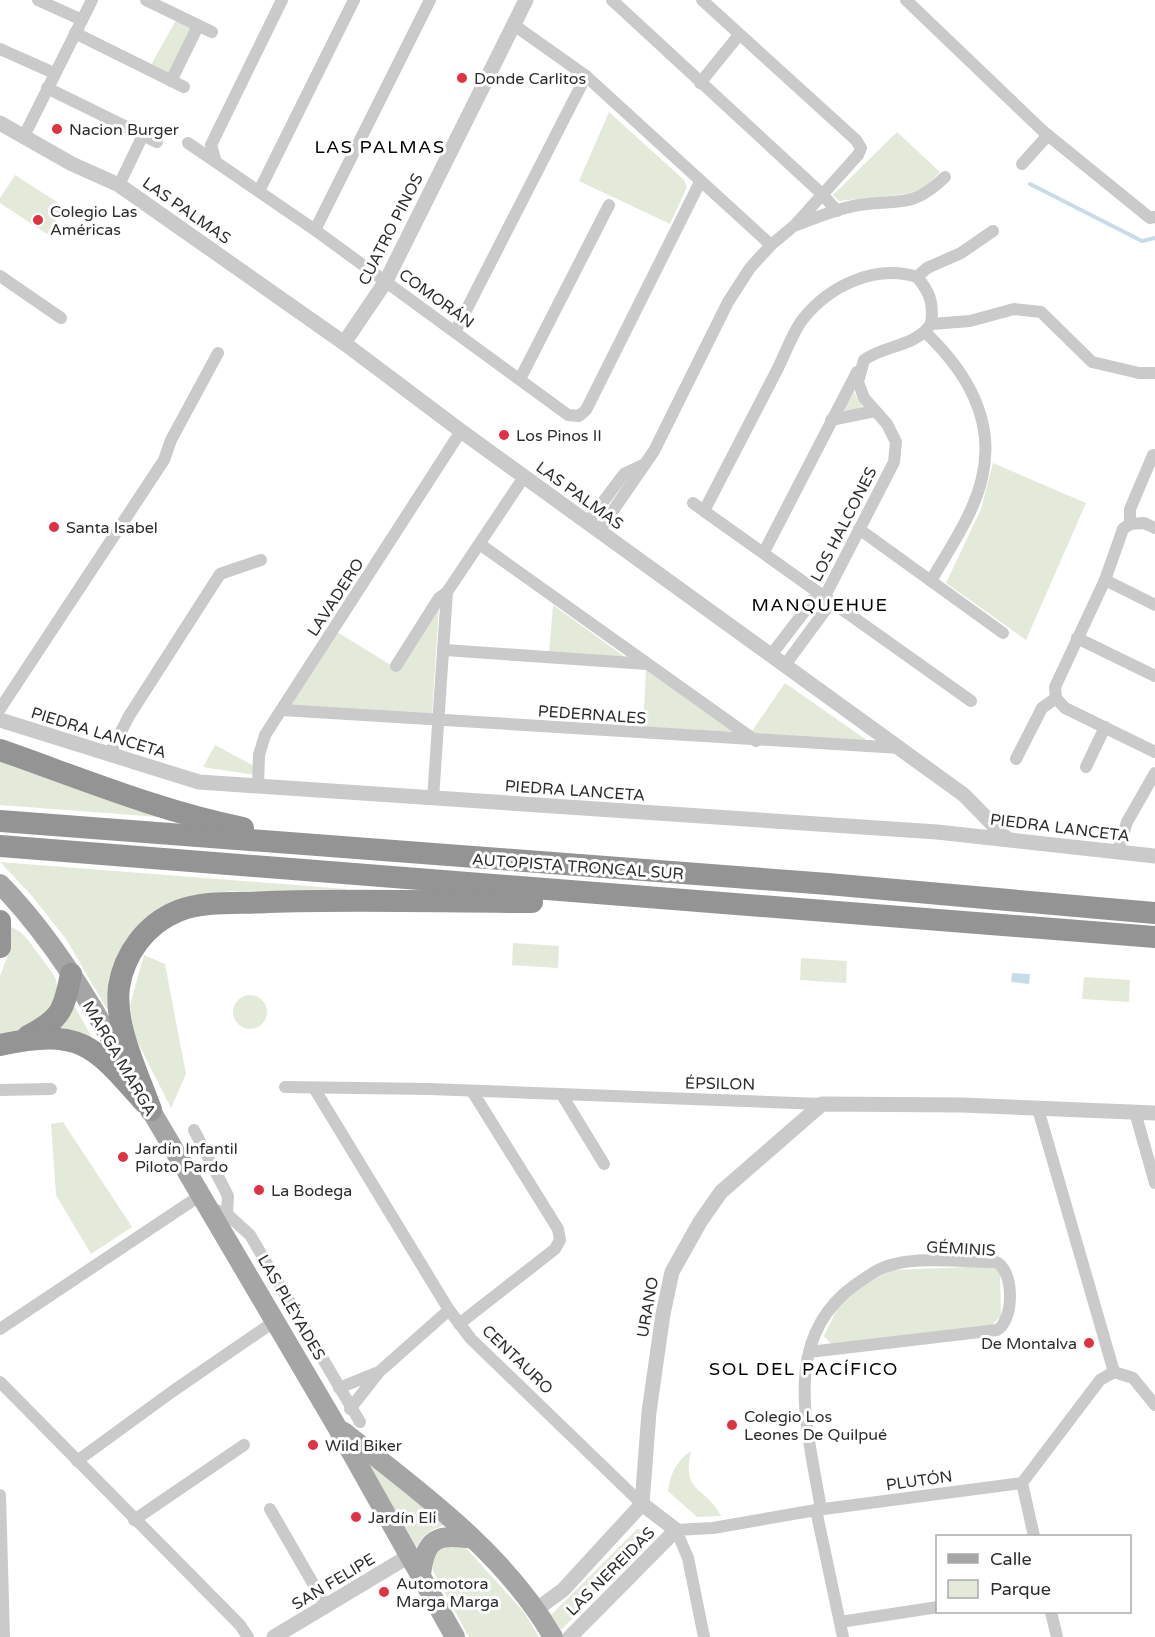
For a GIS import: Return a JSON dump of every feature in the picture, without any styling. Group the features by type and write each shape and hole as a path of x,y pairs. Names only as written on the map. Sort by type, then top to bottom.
{"highway":[{"path":"0,750 206,820 344,848"},
{"name":"AUTOPISTA TRONCAL SUR","path":"0,821 828,884 1155,912"},
{"name":"AUTOPISTA TRONCAL SUR","path":"0,846 1155,937"},
{"path":"150,1110 123,1025 120,987 126,962 139,940 156,923 178,911 202,905 316,901 706,902"},
{"path":"0,921 0,947"},
{"path":"10,1043 51,1024 66,1002 71,974"},
{"path":"10,1043 57,1037 95,1050 150,1110"}],"main road":[{"name":"MARGA MARGA","path":"0,884 28,916 71,974 150,1110 213,1206 275,1321 455,1637"},
{"name":"MARGA MARGA","path":"337,1427 415,1488 473,1539"},
{"path":"421,1575 423,1554 434,1540 453,1535 473,1539 537,1609 553,1637"}],"street":[{"path":"38,0 82,20"},
{"path":"23,138 92,0"},
{"path":"146,0 212,32"},
{"path":"215,159 211,145 282,0"},
{"path":"259,191 354,0"},
{"path":"315,230 430,0"},
{"name":"CUATRO PINOS","path":"344,343 386,281 526,0"},
{"path":"612,0 822,194 837,211"},
{"path":"593,527 624,474 645,464 664,431 728,302 750,268 771,245 795,225 858,155 861,148 856,140 702,0"},
{"path":"906,0 1048,135 1150,218 1155,217"},
{"path":"514,25 586,76 771,245"},
{"path":"171,81 198,27"},
{"path":"75,33 184,87"},
{"path":"700,82 740,35"},
{"path":"0,49 54,73"},
{"path":"455,332 586,76"},
{"path":"47,88 157,141"},
{"name":"LAS PALMAS","path":"0,123 72,164 119,184 344,343 524,477 964,795 1006,838"},
{"path":"119,184 143,135"},
{"path":"1022,164 1048,135"},
{"name":"COMORÁN","path":"188,143 215,159 315,230 568,415 579,416 586,410 700,182"},
{"path":"795,225 857,205 916,200 931,191 945,177"},
{"path":"520,379 609,206"},
{"path":"917,277 927,268 961,254 993,231"},
{"path":"704,511 802,320 831,292 875,275 902,272 917,277 926,288 932,301 928,328 962,372 982,415 985,448 979,488 968,515 931,581"},
{"path":"0,276 61,318"},
{"path":"764,552 864,360 877,351 912,342 928,328 970,321 1014,309 1041,312 1092,362 1139,373 1155,373"},
{"path":"0,710 164,460 171,440 218,353"},
{"name":"LOS HALCONES","path":"785,665 827,608 825,596 894,462 896,441 887,424 864,398 858,382 864,360"},
{"path":"831,420 876,411"},
{"name":"LAVADERO","path":"258,788 259,755 265,735 461,431"},
{"path":"1130,524 1130,509 1153,454"},
{"path":"396,666 439,598 447,592 481,545 524,477"},
{"path":"693,503 971,701"},
{"path":"1155,528 1144,523 1130,524 1123,529 1105,580 1054,687 1056,698 1065,708 1155,752"},
{"path":"859,529 1003,633"},
{"path":"481,545 756,741"},
{"path":"110,753 129,716 220,574 261,560"},
{"path":"1105,580 1155,605"},
{"path":"433,799 445,650 447,592"},
{"name":"LOS HALCONES","path":"771,655 814,599 825,596"},
{"path":"1077,638 1155,676"},
{"path":"445,650 648,664"},
{"path":"1016,759 1042,708 1056,698"},
{"name":"PEDERNALES","path":"282,710 756,741 900,748"},
{"name":"PIEDRA LANCETA","path":"0,720 199,782 258,788 1006,838 1155,856"},
{"path":"1086,767 1105,727"},
{"path":"1118,851 1127,822 1155,773"},
{"name":"ÉPSILON","path":"285,1087 472,1090 822,1104 1155,1113"},
{"name":"CENTAURO","path":"314,1088 448,1310 471,1339 642,1504 676,1530 688,1558 704,1637"},
{"path":"0,1090 51,1089"},
{"path":"459,1324 555,1249 560,1240 558,1229 472,1090"},
{"path":"562,1095 604,1164"},
{"name":"URANO","path":"642,1504 649,1412 663,1314 672,1272 699,1222 721,1192 822,1104"},
{"path":"1038,1109 1114,1372"},
{"path":"1135,1112 1155,1183"},
{"name":"MARGA MARGA","path":"194,1130 228,1196 213,1206"},
{"path":"0,1329 213,1206"},
{"name":"LAS PLÉYADES","path":"213,1206 250,1235 360,1422"},
{"name":"GÉMINIS","path":"809,1353 997,1330 1004,1326 1007,1317 1008,1275 996,1262 904,1262 885,1267 842,1295 820,1325 809,1353 804,1369 803,1395 819,1510 843,1637"},
{"path":"351,1409 379,1372 448,1310"},
{"path":"77,1461 275,1321"},
{"path":"339,1388 379,1372"},
{"path":"1034,1535 1022,1483 1100,1380 1114,1372 1133,1378 1155,1406"},
{"path":"0,1382 240,1625 248,1637"},
{"path":"134,1520 244,1445"},
{"name":"PLUTÓN","path":"676,1530 713,1528 819,1510 1022,1483"},
{"path":"0,1495 4,1637"},
{"name":"LAS NEREIDAS","path":"537,1609 562,1590 642,1504"},
{"path":"270,1509 326,1606"},
{"name":"LAS NEREIDAS","path":"570,1637 676,1530"},
{"name":"SAN FELIPE","path":"274,1637 409,1556"},
{"path":"840,1622 936,1607"},
{"path":"1052,1613 1058,1637"}],"green space":[{"path":"176,20 197,30 172,79 151,65"},
{"path":"609,112 684,180 687,187 670,224 579,181"},
{"path":"897,132 940,172 923,188 916,191 839,201 833,195"},
{"path":"15,175 65,207 47,234 0,203 0,198"},
{"path":"852,389 863,408 838,413"},
{"path":"993,463 1086,503 1026,640 946,583 981,509"},
{"path":"553,605 625,657 549,652"},
{"path":"439,607 432,714 291,706 337,632 399,670"},
{"path":"646,670 737,732 643,727"},
{"path":"785,683 868,741 750,734"},
{"path":"215,745 256,767 255,775 203,767"},
{"path":"0,758 159,817 0,805"},
{"path":"0,862 346,889 346,894 230,891 185,897 167,904 111,1008 107,1009 66,939 32,896"},
{"path":"11,927 24,935 51,971 56,980 57,992 55,1002 41,1019 21,1030 0,1037 0,976 9,952"},
{"path":"513,943 559,946 558,968 512,965"},
{"path":"144,955 165,964 186,1074 171,1108 134,1035 130,1005"},
{"path":"801,958 847,961 846,983 800,980"},
{"path":"1084,977 1130,980 1129,1002 1082,999"},
{"path":"250,995 262,1000 267,1012 262,1024 250,1029 238,1024 233,1012 238,1000"},
{"path":"74,1005 94,1041 52,1031"},
{"path":"63,1122 132,1227 91,1254 56,1195 51,1124"},
{"path":"992,1266 1000,1273 1001,1316 992,1325 831,1344 824,1336 838,1307 864,1285 892,1270"},
{"path":"691,1451 689,1465 692,1483 709,1499 721,1516 697,1517 668,1491 675,1468"},
{"path":"359,1455 445,1525 426,1534 414,1552"},
{"path":"637,1529 648,1530 648,1540 561,1630 551,1615"},
{"path":"441,1546 464,1546 524,1612 539,1637 469,1637 433,1571 431,1555"}],"water":[{"path":"1012,973 1030,974 1029,984 1011,982"}],"waterway":[{"path":"1030,184 1142,241 1155,238"}],"place":[{"name":"Donde Carlitos","path":"462,78"},
{"name":"Nacion Burger","path":"57,129"},
{"name":"Colegio Las Américas","path":"38,220"},
{"name":"Los Pinos II","path":"504,435"},
{"name":"Santa Isabel","path":"54,527"},
{"name":"Jardín Infantil Piloto Pardo","path":"123,1157"},
{"name":"La Bodega","path":"259,1190"},
{"name":"De Montalva","path":"1089,1343"},
{"name":"Colegio Los Leones De Quilpué","path":"732,1425"},
{"name":"Wild Biker","path":"313,1445"},
{"name":"Jardín Eli","path":"356,1517"},
{"name":"Automotora Marga Marga","path":"384,1592"}],"district":[{"name":"LAS PALMAS","path":"380,147"},
{"name":"MANQUEHUE","path":"820,605"},
{"name":"SOL DEL PACÍFICO","path":"804,1369"}]}
